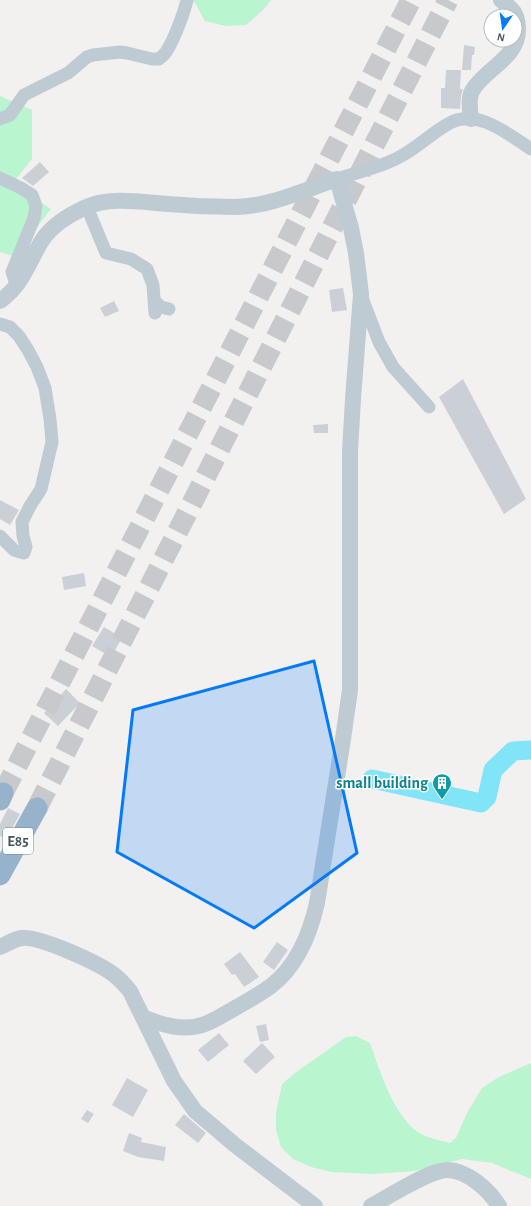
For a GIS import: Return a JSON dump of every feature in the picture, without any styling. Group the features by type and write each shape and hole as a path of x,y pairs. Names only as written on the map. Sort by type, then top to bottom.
{"highway":[{"name":"E85","path":"0,875 37,808"}],"street":[{"path":"0,119 10,115 24,95 68,74 87,57 120,52 152,59 159,59 166,52 176,32 186,7 187,0"},
{"path":"471,119 470,97 472,92 490,71 512,50 517,39 517,19 513,10 501,0"},
{"path":"0,301 17,286 43,239 56,226 71,215 87,207 103,202 140,202 236,207 260,204 391,160 413,149 449,123 463,119 482,121 497,127 531,149"},
{"path":"0,178 32,195 36,206 34,218 12,272 17,286"},
{"path":"143,1018 168,1026 186,1027 204,1025 272,986 286,972 303,946 312,923 317,903 350,690 350,451 352,399 360,294 356,253 351,228 337,179"},
{"path":"87,207 106,253 131,259 147,269 153,285 154,306 169,309"},
{"path":"360,294 379,342 393,367 429,407"},
{"path":"0,324 10,327 19,336 37,367 45,388 52,442 41,488 22,522 23,536 26,547 24,553 14,550 0,536"},
{"path":"0,947 17,939 30,938 58,947 106,969 120,979 130,991 174,1081 195,1111 235,1145 315,1206"},
{"path":"371,1206 430,1174 447,1170 464,1174 476,1181 499,1206"}],"highlighted area":[{"path":"314,661 357,853 254,928 117,852 133,710"}],"green space":[{"path":"192,0 271,0 263,10 246,25 226,26 205,21"},
{"path":"0,96 32,110 32,159 12,184 51,209 34,231 20,258 0,252"},
{"path":"356,1036 370,1043 389,1093 403,1117 411,1127 424,1136 450,1143 456,1138 467,1113 482,1088 499,1077 531,1063 531,1179 492,1163 462,1159 415,1171 373,1174 332,1172 311,1167 293,1159 281,1147 276,1130 276,1112 282,1084 346,1037"}],"building":[{"path":"464,45 475,47 474,55 472,55 471,70 462,70"},
{"path":"446,70 461,70 460,89 463,89 460,109 441,108 441,88 445,88"},
{"path":"40,162 49,172 33,186 22,178"},
{"path":"343,288 347,310 332,312 329,290"},
{"path":"114,301 119,311 105,317 100,308"},
{"path":"463,379 526,499 504,514 439,397"},
{"path":"328,424 328,433 314,433 313,425"},
{"path":"0,500 19,510 10,525 0,519"},
{"path":"84,573 86,586 64,590 62,577"},
{"path":"104,627 122,638 111,657 92,646"},
{"path":"66,689 80,703 58,726 44,713"},
{"path":"8,808 20,814 6,839 0,836 0,824"},
{"path":"277,942 288,950 274,970 263,962"},
{"path":"240,952 259,977 244,987 235,974 232,975 224,964"},
{"path":"266,1024 269,1040 260,1042 256,1026"},
{"path":"219,1033 229,1045 208,1062 198,1050"},
{"path":"262,1043 275,1057 256,1074 243,1061"},
{"path":"127,1078 148,1090 133,1117 112,1105"},
{"path":"87,1110 94,1114 88,1123 81,1119"},
{"path":"184,1114 206,1133 198,1143 175,1125"},
{"path":"129,1133 142,1138 141,1142 166,1147 164,1161 138,1157 123,1151"}],"waterway":[{"path":"372,779 481,803 487,797 493,770 513,751 531,750"}],"tunnel":[{"path":"3,793 411,0"},
{"path":"37,808 448,0"}],"place":[{"name":"small building","path":"442,800"}]}
